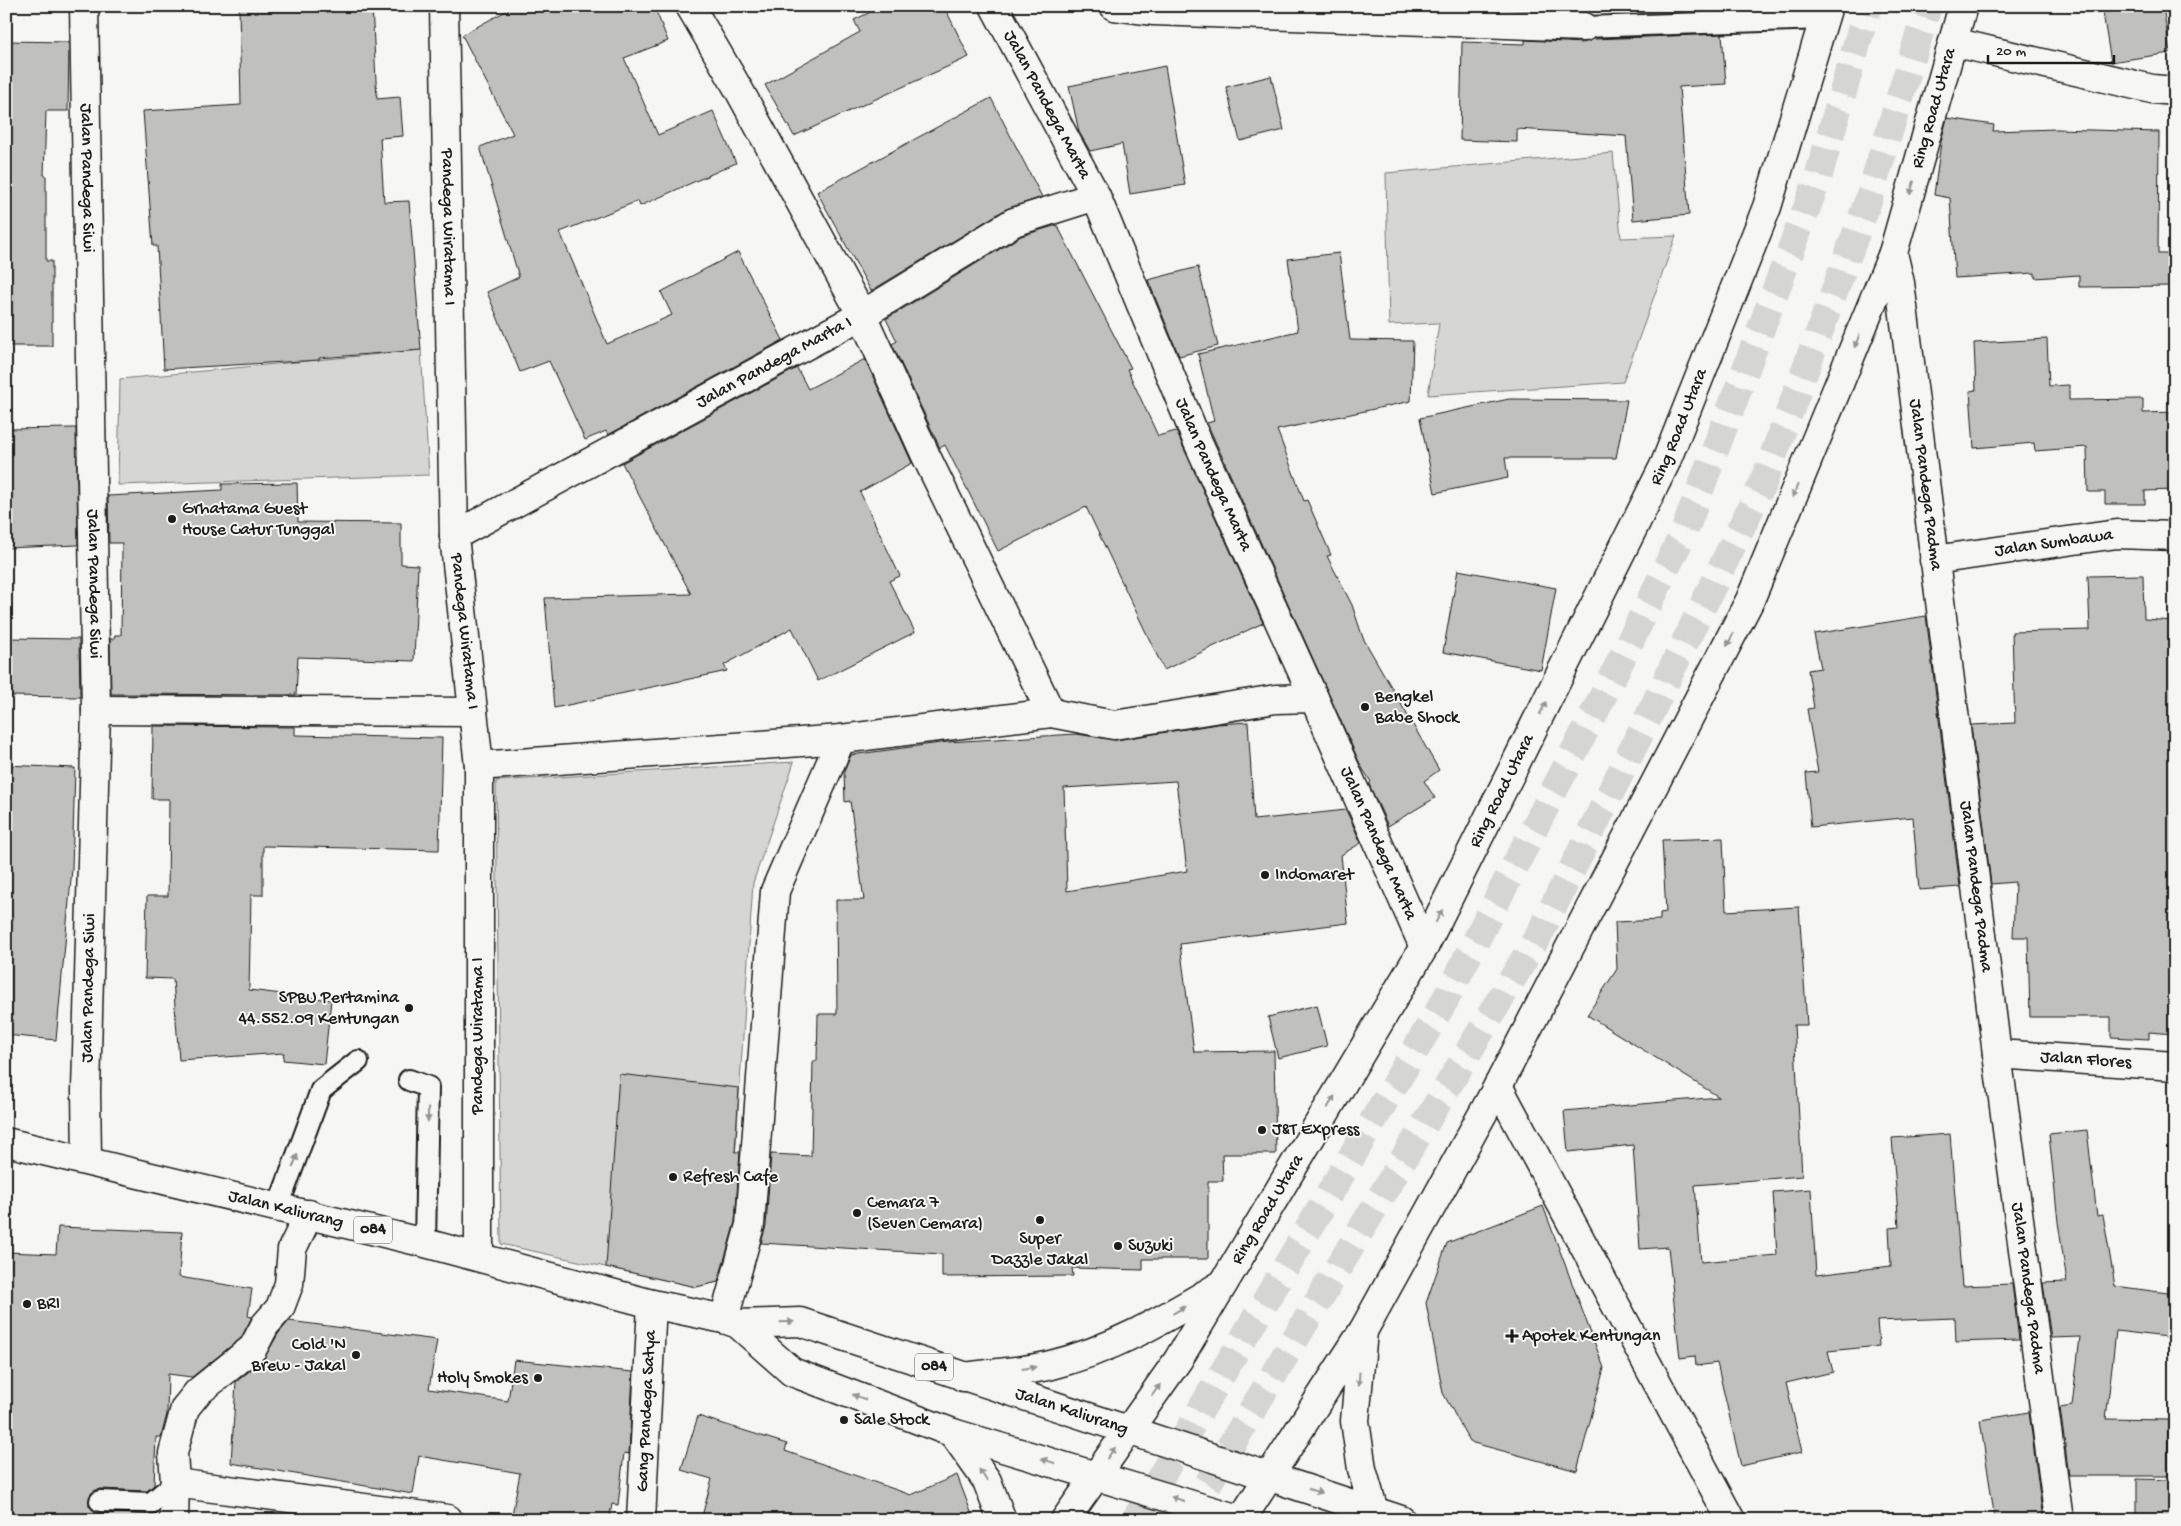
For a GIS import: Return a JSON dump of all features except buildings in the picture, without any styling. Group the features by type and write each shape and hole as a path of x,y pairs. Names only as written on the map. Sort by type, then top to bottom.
{"main road":[{"name":"Jalan Pandega Siwi","path":"84,6 96,710 86,1091 87,1160"},
{"name":"Pandega Wiratama I","path":"444,6 454,536 479,766 479,1257"},
{"path":"690,6 739,90 862,315 930,465 1051,714"},
{"name":"Jalan Pandega Marta","path":"994,6 1096,196 1197,440 1424,946"},
{"path":"1114,6 1154,11 1584,27"},
{"name":"Ring Road Utara","path":"1242,1520 1268,1476 1363,1331 1498,1086 1750,600 1894,253 1963,6"},
{"name":"Ring Road Utara","path":"1065,1520 1178,1360 1424,946 1665,464 1767,208 1826,12"},
{"path":"1953,42 2152,89 2175,91"},
{"name":"Jalan Pandega Marta I","path":"454,536 862,315 1014,222 1096,196"},
{"name":"Jalan Pandega Padma","path":"1894,253 1900,283 1997,1054 2059,1520"},
{"name":"Jalan Sumbawa","path":"1934,560 2117,534 2175,536"},
{"path":"479,766 840,739 1051,714 1114,725 1276,699 1314,698"},
{"path":"96,710 473,712"},
{"path":"731,1322 750,1225 775,891 840,739"},
{"name":"Jalan Flores","path":"1997,1054 2175,1066"},
{"path":"1498,1086 1731,1520"},
{"name":"Jalan Kaliurang","path":"6,1142 426,1243 652,1304 731,1322 800,1322 1401,1520"},
{"path":"174,1520 175,1483 173,1453 185,1408 198,1392 253,1348 265,1325 280,1308 289,1284 292,1249 309,1214"},
{"path":"964,1377 1046,1366 1098,1350 1148,1329 1223,1284"},
{"name":"Gang Pandega Satya","path":"641,1520 652,1304"},
{"name":"Jalan Kaliurang","path":"731,1322 792,1372 954,1433 1242,1520"},
{"path":"1363,1331 1355,1421 1362,1469 1374,1511"},
{"path":"954,1433 987,1481 1002,1520"},
{"path":"175,1483 448,1519"}],"lane":[{"path":"1584,27 1826,12"},
{"path":"278,1207 321,1090 358,1061"},
{"path":"409,1080 428,1087 426,1243"},
{"path":"100,1501 151,1503 175,1483"}],"shaded area":[{"path":"1613,153 1621,238 1676,236 1623,382 1428,395 1439,323 1389,325 1386,173"},
{"path":"421,350 429,475 118,485 120,379"},
{"path":"794,762 753,883 727,1280 696,1287 501,1244 496,781"}],"tunnel":[{"path":"1135,1520 1445,1000 1603,696 1684,532 1817,181 1868,6"},
{"path":"1186,1520 1540,933 1640,734 1763,483 1867,204 1928,6"}],"place":[{"name":"Grhatama Guest House Catur Tunggal","path":"172,519"},
{"name":"Bengkel Babe Shock","path":"1365,707"},
{"name":"Indomaret","path":"1265,875"},
{"name":"SPBU Pertamina 44.552.09 Kentungan","path":"409,1008"},
{"name":"J&T Express","path":"1262,1130"},
{"name":"Refresh Cafe","path":"673,1177"},
{"name":"Cemara 7 (Seven Cemara)","path":"857,1213"},
{"name":"Super Dazzle Jakal","path":"1040,1220"},
{"name":"Suzuki","path":"1118,1246"},
{"name":"BRI","path":"27,1304"},
{"name":"Apotek Kentungan","path":"1512,1336"},
{"name":"Cold 'N Brew - Jakal","path":"356,1355"},
{"name":"Holy Smokes","path":"538,1378"},
{"name":"Sale Stock","path":"844,1420"}]}
